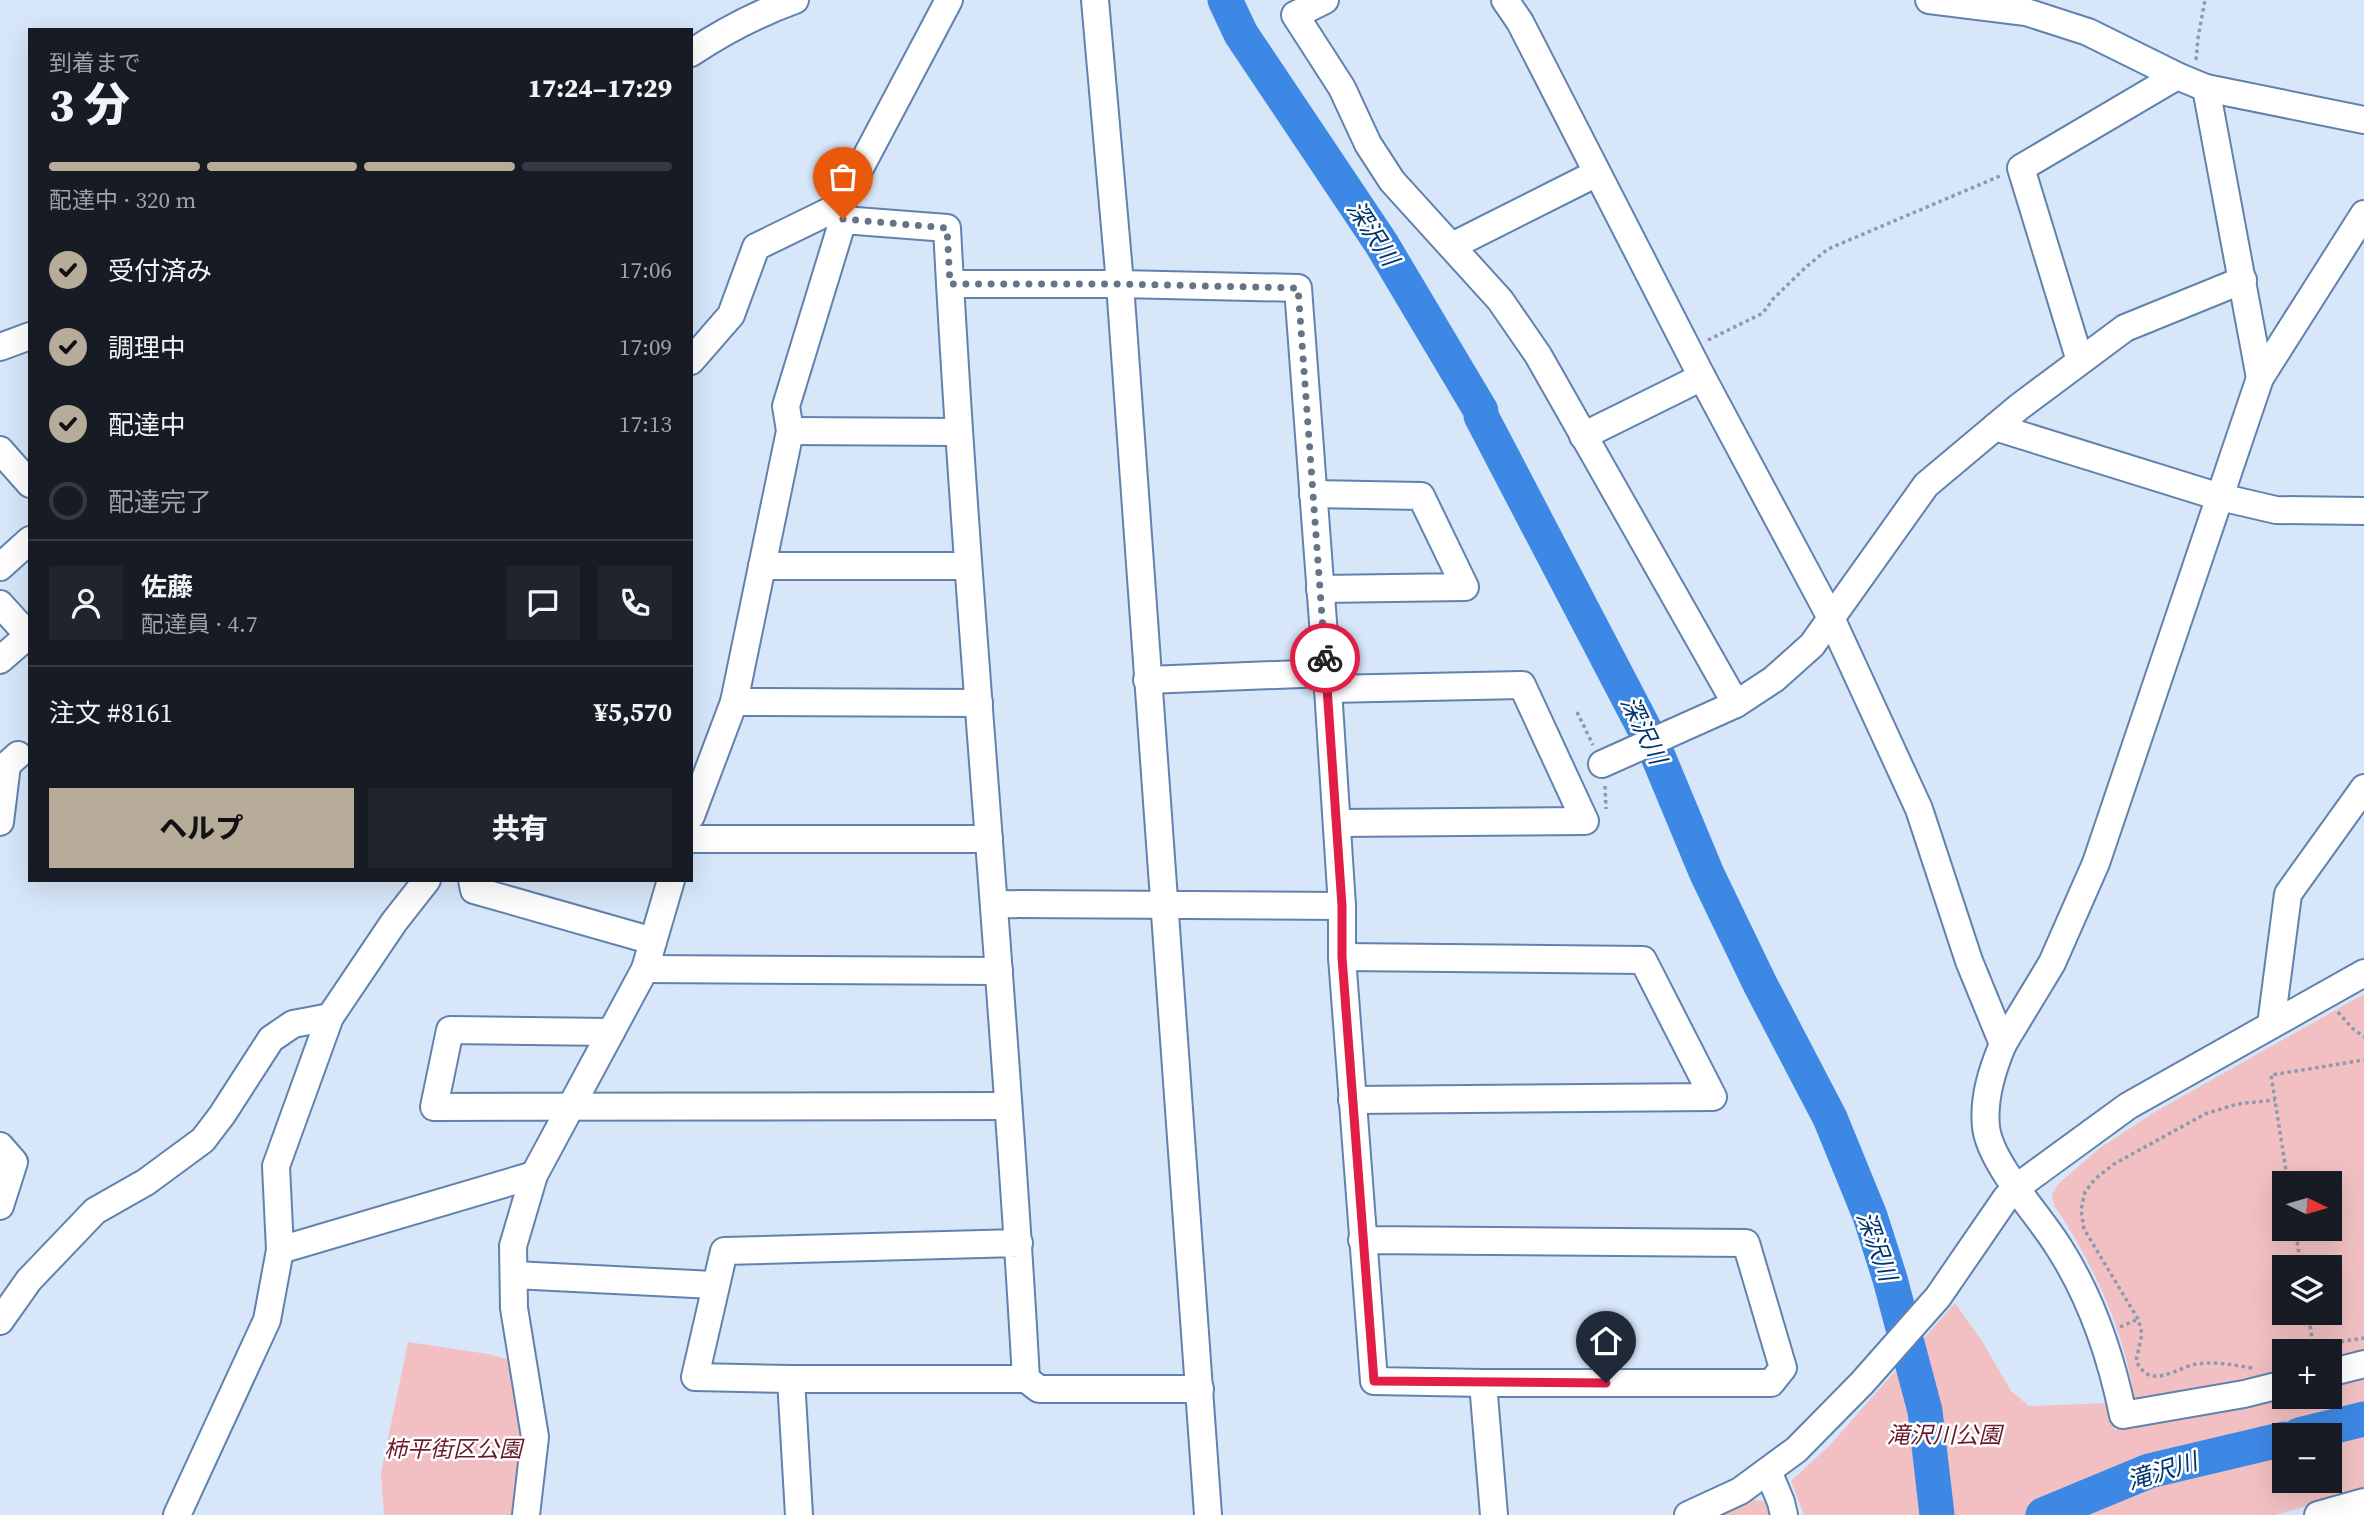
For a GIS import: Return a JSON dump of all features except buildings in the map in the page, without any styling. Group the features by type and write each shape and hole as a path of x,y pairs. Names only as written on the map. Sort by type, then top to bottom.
{"street":[{"path":"693,52 715,37 795,0"},
{"path":"693,811 734,702 790,430 786,406 842,213 949,0"},
{"path":"1095,0 1120,284 1208,1515"},
{"path":"1325,0 1295,15 1342,88 1368,144 1392,181 1500,300 1538,355 1736,704"},
{"path":"1505,0 1520,22 1702,377 1831,618 1919,809 1969,961 2003,1044"},
{"path":"1929,0 2026,12 2088,32 2192,82 2364,120"},
{"path":"2080,361 2021,168 2192,82"},
{"path":"2192,82 2243,280 2260,377"},
{"path":"1452,246 1597,173"},
{"path":"693,359 731,315 756,247 842,213 947,228 968,566 996,904 1026,1379"},
{"path":"2272,1387 2123,1415 2100,1331 2074,1274 2059,1246 1993,1150 1986,1128 1986,1100 1992,1071 2003,1044 2052,963 2096,863 2260,377 2364,214"},
{"path":"1602,764 1736,704 1774,679 1812,645 1926,485 1995,427 2125,328 2243,280"},
{"path":"950,284 1298,288 1337,823 1342,957 1362,1240 1374,1381 1771,1383 1783,1368 1746,1243 1362,1240"},
{"path":"0,347 28,338"},
{"path":"1583,436 1702,377"},
{"path":"1995,427 2220,497 2276,510 2364,511"},
{"path":"790,430 959,432"},
{"path":"0,450 28,482"},
{"path":"1313,494 1421,496 1465,586 1320,589"},
{"path":"0,567 28,542"},
{"path":"762,566 968,566"},
{"path":"0,604 28,635"},
{"path":"0,660 28,637"},
{"path":"1147,680 1522,685 1585,821 1337,823"},
{"path":"734,702 979,703"},
{"path":"0,821 7,765 26,753"},
{"path":"2271,1026 2288,894 2364,788"},
{"path":"693,839 989,839"},
{"path":"177,1515 267,1320 280,1251 276,1166 330,1017 394,922 425,882"},
{"path":"472,882 474,890 653,941"},
{"path":"526,1515 535,1437 514,1308 513,1246 534,1175 645,969 670,882"},
{"path":"996,904 1342,906"},
{"path":"1342,957 1643,960 1713,1097 1352,1100"},
{"path":"645,969 999,971"},
{"path":"1688,1515 1740,1491 1796,1450 1862,1383 1947,1283 2006,1198 2017,1187 2128,1105 2364,973"},
{"path":"0,1321 29,1280 95,1211 146,1182 203,1140 271,1039 293,1024 330,1017"},
{"path":"611,1032 450,1030 434,1107 1009,1106"},
{"path":"0,1146 14,1162 0,1206"},
{"path":"280,1251 534,1175"},
{"path":"1019,1243 724,1251 714,1285 695,1377 1026,1379 1039,1389 1200,1389"},
{"path":"514,1275 714,1285"},
{"path":"2342,1370 2364,1364"},
{"path":"791,1379 799,1515"},
{"path":"1483,1383 1494,1515"},
{"path":"1768,1471 1784,1515"},
{"path":"2318,1515 2364,1502"}],"path":[{"path":"2192,82 2205,0"},
{"path":"1688,349 1763,313 1789,283 1828,249 1925,206 2021,168"},
{"path":"2334,1007 2352,1028 2364,1037"},
{"path":"2286,1171 2271,1075 2364,1060"},
{"path":"2259,1369 2208,1363 2183,1367 2164,1375 2151,1376 2142,1370 2136,1361 2142,1334 2138,1319 2084,1229 2081,1210 2085,1192 2095,1179 2114,1164 2204,1114 2237,1104 2275,1100"},
{"path":"2118,1328 2138,1319"},
{"path":"2342,1342 2364,1338"}],"green space":[{"path":"2364,994 2364,1357 2342,1362 2342,1339 2272,1339 2272,1378 2135,1405 2131,1378 2116,1325 2095,1275 2054,1205 2052,1195 2058,1184 2100,1148 2153,1113"},
{"name":"滝沢川公園","path":"1955,1303 1982,1341 2011,1391 2029,1406 2110,1403 2115,1430 2205,1415 2272,1396 2272,1409 2342,1409 2342,1378 2364,1372 2364,1490 2275,1515 1804,1515 1791,1481 1831,1444"},
{"name":"柿平街区公園","path":"408,1342 488,1354 515,1361 522,1432 511,1515 384,1515 381,1473"},
{"path":"1748,1499 1767,1502 1776,1515 1716,1515"}],"waterway":[{"name":"深沢川","path":"1225,0 1241,34 1381,243 1481,411 1481,416 1655,749 1707,874 1760,984 1830,1118 1870,1216 1890,1279 1925,1411 1937,1515"},
{"name":"滝沢川","path":"2342,1424 2364,1419"},
{"name":"滝沢川","path":"2043,1515 2149,1471 2272,1442"}],"way so far":[{"path":"843,219 947,228 950,284 1298,288 1325,658"}],"route":[{"path":"1325,658 1342,906 1342,957 1374,1381 1606,1383"}]}
